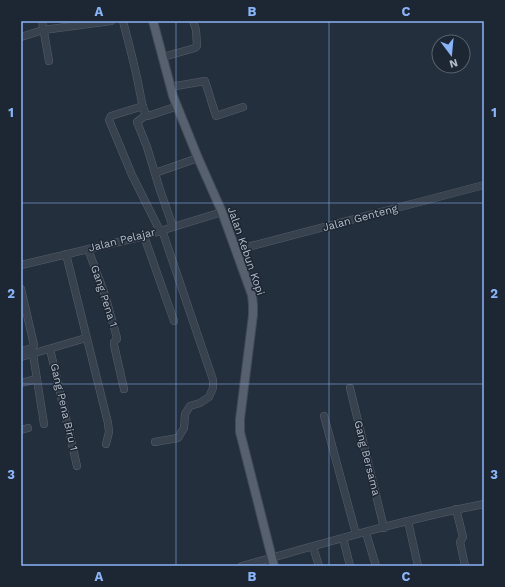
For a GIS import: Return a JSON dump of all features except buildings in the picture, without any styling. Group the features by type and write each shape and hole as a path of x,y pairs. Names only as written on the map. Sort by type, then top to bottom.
{"main road":[{"name":"Jalan Kebun Kopi","path":"153,21 170,87 198,158 222,212 252,295 253,305 240,419 240,432 273,557 274,566"}],"street":[{"path":"42,21 49,61"},
{"path":"21,37 43,30 111,21"},
{"path":"123,21 138,78 142,106 146,115"},
{"path":"163,57 195,48 197,46 196,30 193,21"},
{"path":"170,87 205,81 216,116 244,107"},
{"path":"142,106 111,116 109,120 132,175 161,231 213,380 213,388 209,397 200,403 190,406 185,414 184,428 178,438 155,442"},
{"path":"173,227 137,122 146,115 178,106"},
{"path":"155,173 198,158"},
{"name":"Jalan Genteng","path":"236,250 484,185"},
{"name":"Jalan Pelajar","path":"21,265 144,236 222,212"},
{"path":"144,236 174,321"},
{"name":"Gang Pena 1","path":"88,249 105,296 117,338 113,344 124,390"},
{"path":"66,254 109,428 106,444"},
{"path":"21,288 34,345 32,348 21,351"},
{"path":"21,357 86,338"},
{"name":"Gang Pena Biru 1","path":"50,349 78,466"},
{"path":"33,354 44,424"},
{"path":"21,383 37,378"},
{"name":"Gang Bersama","path":"350,388 384,528"},
{"path":"324,416 356,534"},
{"path":"242,566 356,534 366,533 456,509 484,504"},
{"path":"456,509 463,537 460,542 465,566"},
{"path":"408,521 418,566"},
{"path":"366,533 376,566"},
{"path":"343,538 350,566"},
{"path":"313,547 319,566"}]}
